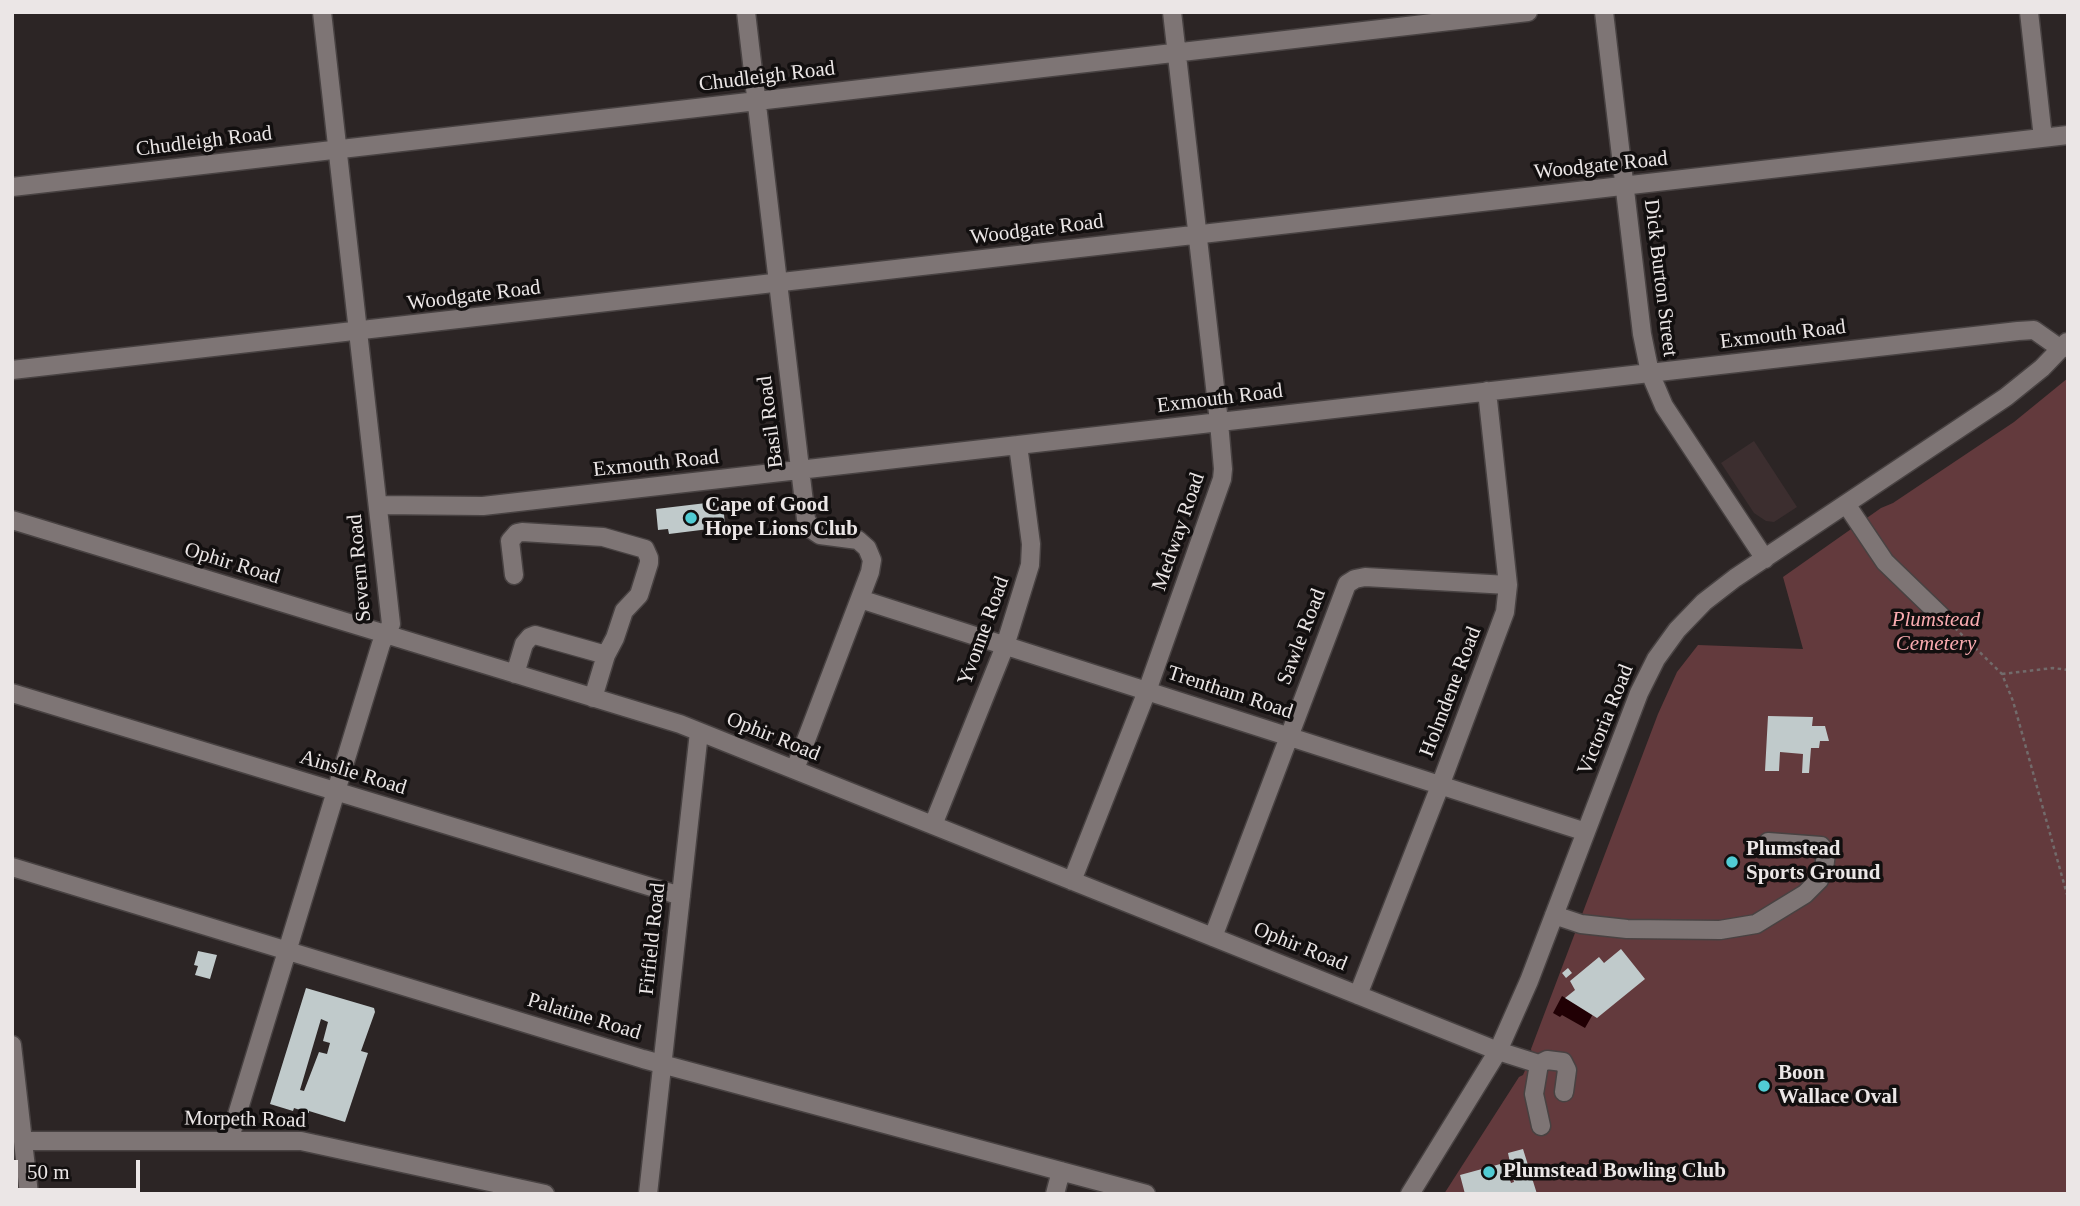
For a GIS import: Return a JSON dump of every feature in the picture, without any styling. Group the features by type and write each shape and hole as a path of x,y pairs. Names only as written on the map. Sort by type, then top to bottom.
{"street":[{"name":"Severn Road","path":"229,1141 380,644 391,624 322,12"},
{"name":"Basil Road","path":"747,12 806,519 811,529 820,535 858,540 870,554 871,566 795,769"},
{"name":"Medway Road","path":"1072,881 1147,691 1220,488 1223,469 1172,12"},
{"name":"Chudleigh Road","path":"12,187 1528,12"},
{"name":"Dick Burton Street","path":"1604,12 1642,334 1650,373 1664,406 1765,559"},
{"path":"2029,12 2043,138"},
{"name":"Woodgate Road","path":"12,370 2068,135"},
{"name":"Exmouth Road","path":"378,505 483,506 2030,330 2064,345"},
{"name":"Victoria Road","path":"1410,1194 1498,1051 1529,981 1639,693 1656,659 1677,630 1704,602 2006,397 2064,345"},
{"name":"Holmdene Road","path":"1358,995 1501,625 1508,585 1487,391"},
{"name":"Yvonne Road","path":"933,825 1005,646 1024,589 1031,554 1018,445"},
{"path":"1846,504 1885,562 1942,617"},
{"name":"Ophir Road","path":"12,520 699,732 1498,1051 1539,1064 1550,1060 1566,1064 1564,1092"},
{"path":"514,575 510,541 517,533 545,531 603,537 645,549 648,553 649,563 639,595 624,611 606,655 593,698"},
{"name":"Sawle Road","path":"1213,937 1343,592 1351,581 1365,577 1508,585"},
{"name":"Trentham Road","path":"860,599 1586,832"},
{"path":"515,674 524,644 535,635 606,655"},
{"name":"Ainslie Road","path":"12,693 681,896"},
{"name":"Firfield Road","path":"648,1194 699,732"},
{"path":"1554,915 1581,924 1627,929 1720,930 1756,924 1805,894 1819,880 1824,869 1826,853 1821,846 1768,842"},
{"name":"Palatine Road","path":"12,867 662,1064 1061,1171 1124,1191 1146,1194"},
{"path":"12,1045 29,1194"},
{"path":"1539,1064 1534,1094 1541,1126"},
{"name":"Morpeth Road","path":"23,1141 302,1141 476,1186 545,1194"},
{"path":"1055,1194 1061,1171"}],"path":[{"path":"1942,617 2002,674 2013,701 2068,898"},
{"path":"2002,674 2053,668 2068,670"}],"shaded area":[{"path":"1754,441 1797,507 1774,522 1766,521 1754,513 1721,463"},
{"path":"1562,996 1593,1014 1585,1028 1553,1013"}],"green space":[{"name":"Plumstead Cemetery","path":"2068,378 2068,1192 1444,1194 1519,1077 1523,1075 1532,1055 1531,1049 1658,714 1677,672 1698,645 1803,649 1783,577 1881,508 1893,503 2014,422"}],"building":[{"name":"Cape of Good Hope Lions Club","path":"723,501 725,527 669,534 668,529 658,530 656,509"},
{"path":"1768,716 1813,717 1812,726 1825,726 1829,741 1820,741 1819,748 1811,748 1809,773 1802,773 1803,754 1780,752 1779,771 1765,771"},
{"path":"1621,949 1645,979 1597,1018 1565,998 1575,990 1570,981 1599,957 1604,963"},
{"path":"198,951 217,955 210,979 195,975 198,966 194,965"},
{"path":"1568,968 1572,973 1566,978 1562,973"},
{"path":"306,988 374,1008 375,1012 361,1051 368,1053 345,1122 309,1111 294,1108 293,1111 270,1104","holes":["321,1019 328,1022 323,1041 330,1043 327,1054 319,1052 304,1091 300,1090"]},
{"name":"Plumstead Bowling Club","path":"1523,1149 1537,1194 1465,1194 1460,1175 1504,1163 1511,1183 1514,1182 1508,1153"}],"place":[{"name":"Cape of Good Hope Lions Club","path":"691,518"},
{"name":"Plumstead Sports Ground","path":"1732,862"},
{"name":"Boon Wallace Oval","path":"1764,1086"},
{"name":"Plumstead Bowling Club","path":"1489,1172"}]}
